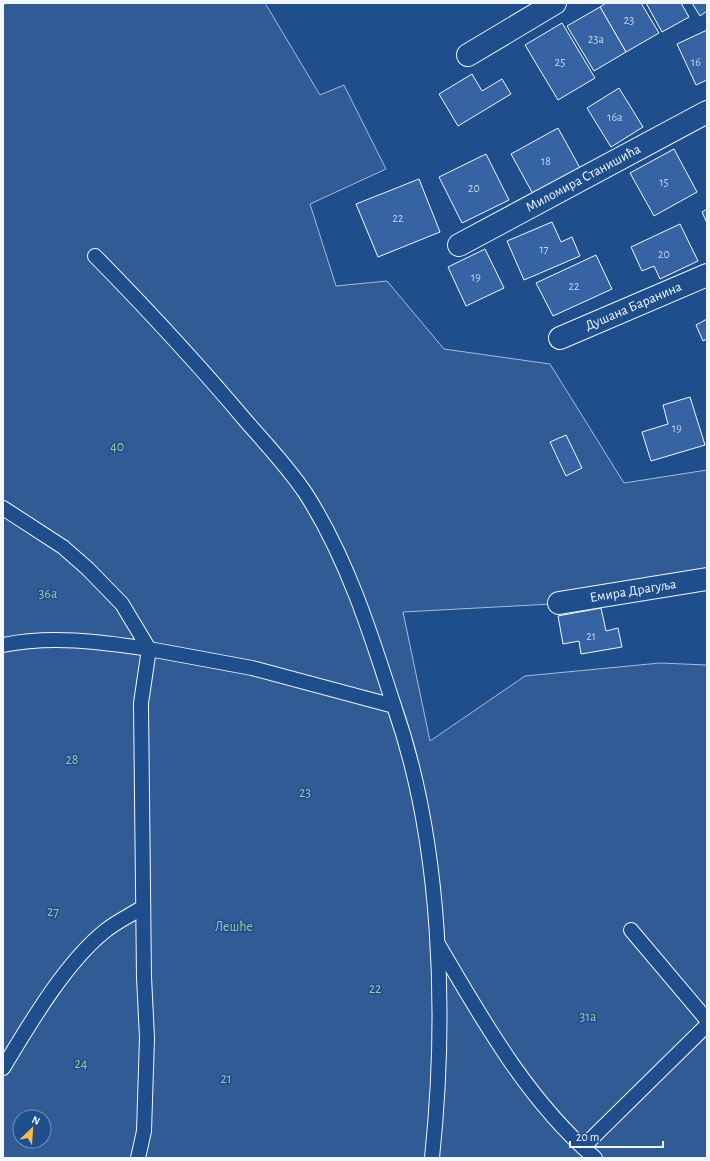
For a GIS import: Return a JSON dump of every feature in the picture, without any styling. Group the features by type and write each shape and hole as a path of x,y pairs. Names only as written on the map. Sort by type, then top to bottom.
{"street":[{"path":"468,55 555,3"},
{"name":"Миломира Станишића","path":"459,245 707,112"},
{"name":"Душана Баранина","path":"560,338 707,275"},
{"name":"Емира Драгуља","path":"559,603 707,579"}],"lane":[{"path":"95,256 200,367 305,493 332,540 372,638 407,745 427,843 438,944 437,1106 432,1158"},
{"path":"3,508 63,547 88,569 122,604 148,649 141,703 143,907 147,1038 144,1131 138,1158"},
{"path":"3,645 29,640 91,640 252,668 394,706"},
{"path":"3,1068 33,1019 73,964 104,932 143,907"},
{"path":"631,930 707,1020"},
{"path":"438,944 476,1009 520,1074 554,1116 595,1158"},
{"path":"583,1147 707,1025"}],"shaded area":[{"name":"Лешће","path":"6,3 265,3 320,95 344,85 386,169 310,204 336,286 387,281 444,349 550,364 624,483 707,470 707,577 552,604 403,612 430,741 525,676 660,663 707,665 707,1158 3,1158 3,6"}],"building":[{"path":"606,3 641,3 659,33 626,52 600,7"},
{"path":"646,3 681,3 689,17 662,32"},
{"path":"692,3 707,3 707,11 700,16"},
{"path":"600,7 626,52 594,71 567,26"},
{"path":"562,23 595,78 558,100 525,45"},
{"path":"707,30 707,80 696,85 677,44"},
{"path":"472,74 482,91 502,79 511,94 458,126 439,94"},
{"path":"619,88 643,127 611,147 587,108"},
{"path":"558,128 580,168 533,194 511,154"},
{"path":"674,149 697,192 654,216 630,173"},
{"path":"486,154 509,200 462,223 439,177"},
{"path":"419,179 440,232 378,257 356,204"},
{"path":"707,209 707,223 702,212"},
{"path":"552,222 561,242 572,237 580,256 524,280 507,241"},
{"path":"680,224 698,261 660,279 654,266 642,271 631,247"},
{"path":"485,249 504,288 466,306 448,267"},
{"path":"596,255 612,289 553,316 536,283"},
{"path":"707,319 707,339 703,341 696,325"},
{"path":"690,397 705,445 651,461 642,432 668,424 663,405"},
{"path":"566,435 582,468 566,476 550,442"},
{"path":"601,608 606,631 618,628 622,647 581,654 579,641 563,644 558,616"}],"park label":[{"name":"40","path":"117,447"},
{"name":"36a","path":"48,594"},
{"name":"28","path":"72,760"},
{"name":"23","path":"305,793"},
{"name":"27","path":"53,912"},
{"name":"22","path":"375,989"},
{"name":"31a","path":"588,1017"},
{"name":"24","path":"81,1064"},
{"name":"21","path":"226,1079"}]}
